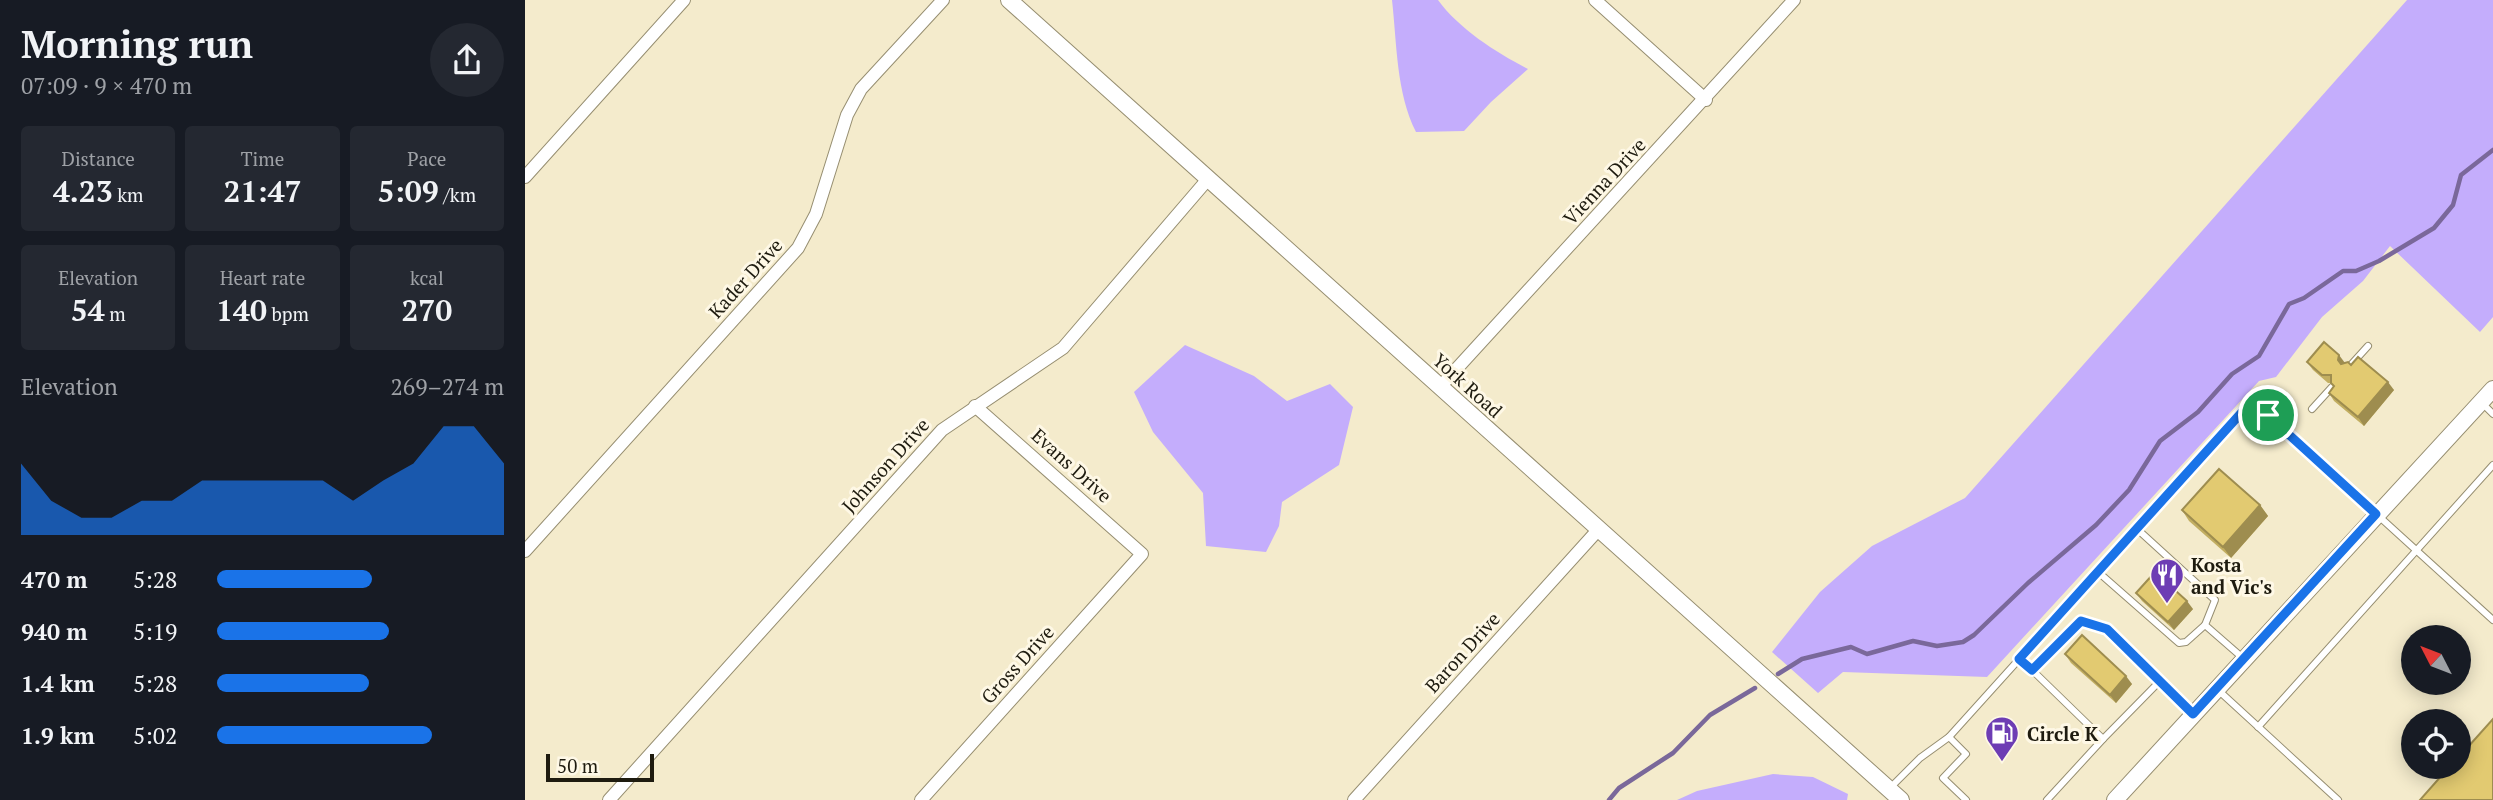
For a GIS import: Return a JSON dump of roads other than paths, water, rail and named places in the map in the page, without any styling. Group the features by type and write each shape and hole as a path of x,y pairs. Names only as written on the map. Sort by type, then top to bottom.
{"street":[{"path":"525,177 684,0"},
{"name":"Kader Drive","path":"525,551 798,248 816,214 846,115 861,89 943,0"},
{"name":"York Road","path":"1009,0 1895,794"},
{"path":"1595,0 1706,100"},
{"name":"Vienna Drive","path":"1440,387 1706,100 1794,0"},
{"name":"Johnson Drive","path":"609,800 941,430 1063,348 1208,179"},
{"path":"2115,800 2493,389"},
{"name":"Evans Drive","path":"975,405 1142,554"},
{"name":"Baron Drive","path":"1354,800 1598,530"},
{"name":"Gross Drive","path":"921,800 1142,554"}],"lane":[{"path":"2349,367 2368,346"},
{"path":"2312,409 2332,387"},
{"path":"1895,794 1920,758 1949,737 2252,401 2493,620"},
{"path":"2480,402 2493,414"},
{"path":"2258,727 2493,465"},
{"path":"2097,571 2179,643 2186,642 2205,625 2215,600 2136,528"},
{"path":"2032,670 2081,621 2107,629 2193,714"},
{"path":"2205,625 2244,659"},
{"path":"2019,659 2103,739"},
{"path":"2047,800 2159,682"},
{"path":"2217,689 2337,800"},
{"path":"1949,737 1966,754 1943,778 1966,800"}],"waterway":[{"path":"1778,674 1802,659 1851,647 1867,654 1913,641 1937,646 1963,642 1974,635 2028,583 2096,525 2129,490 2160,441 2198,412 2232,374 2259,356 2289,304 2304,298 2343,271 2356,271 2379,261 2434,228 2453,205 2461,175 2493,150"},
{"path":"1609,800 1619,788 1673,753 1710,715 1755,688"}],"place":[{"name":"Kosta and Vic's","path":"2167,605"},
{"name":"Circle K","path":"2002,763"}]}
